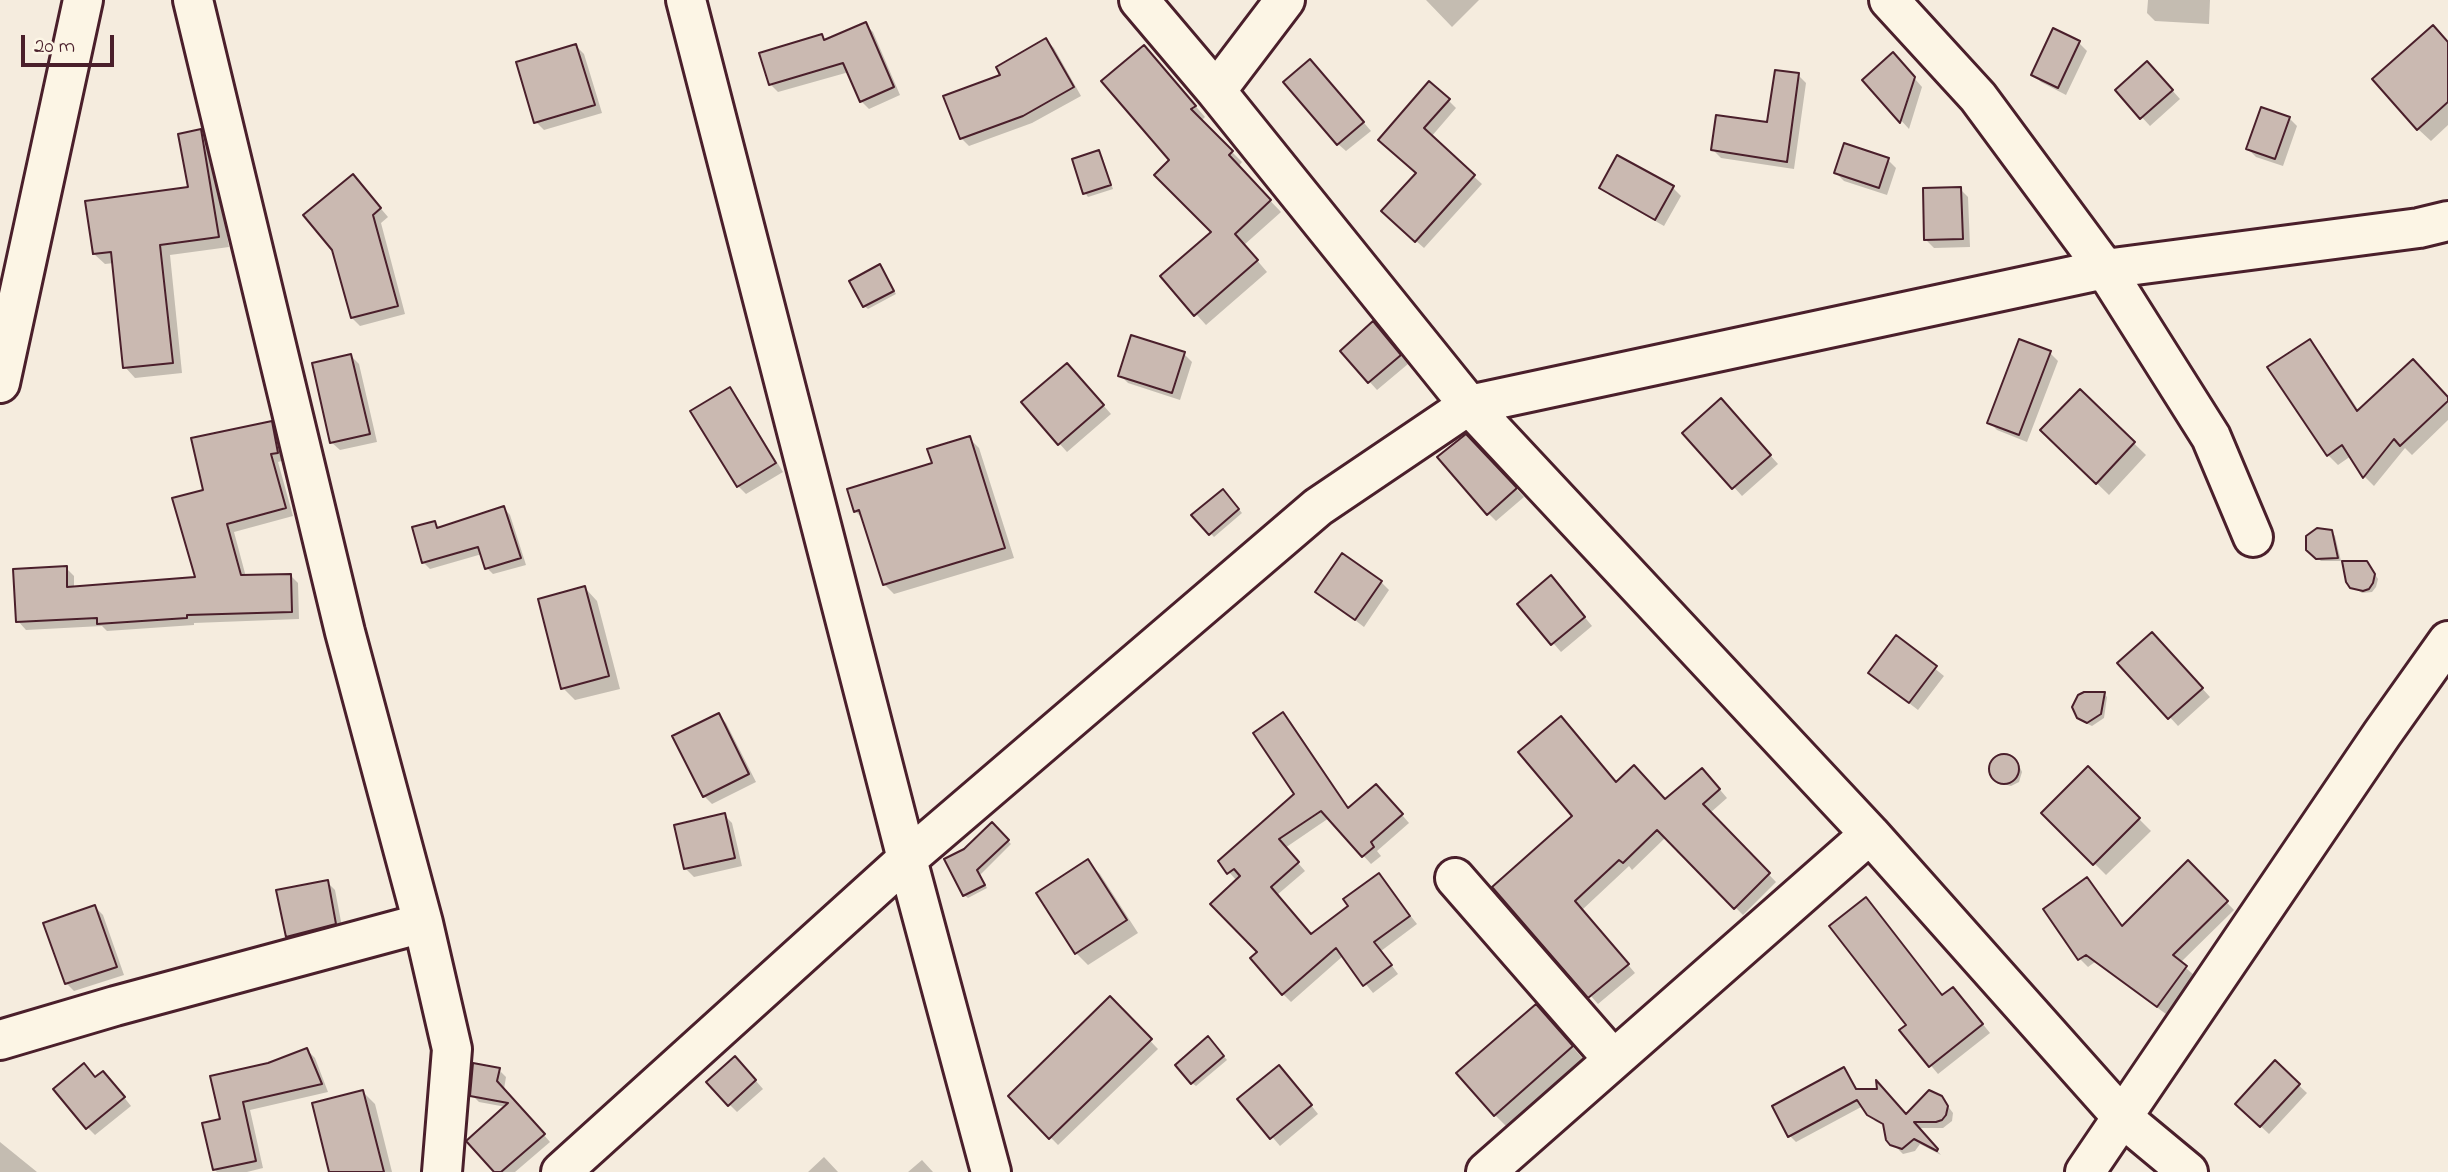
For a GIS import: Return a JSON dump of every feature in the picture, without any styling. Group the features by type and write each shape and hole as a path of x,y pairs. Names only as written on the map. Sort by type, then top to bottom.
{"street":[{"path":"0,383 83,0"},
{"path":"192,0 345,632 423,923 452,1049 442,1172"},
{"path":"686,0 907,859 991,1172"},
{"path":"1139,0 1216,91 1469,405 1870,834 2123,1118 2188,1172"},
{"path":"1216,91 1286,0"},
{"path":"1889,0 1978,97 2105,269 2211,437 2253,537"},
{"path":"561,1172 907,859 1318,507 1469,405 2105,269 2419,228 2448,221"},
{"path":"2085,1172 2448,641"},
{"path":"1486,1172 1870,834"},
{"path":"1455,878 1613,1059"},
{"path":"0,1040 115,1006 423,923"}],"building":[{"path":"866,22 894,87 860,102 843,63 769,85 759,53 822,34 824,40"},
{"path":"2433,25 2448,42 2448,102 2417,130 2372,79"},
{"path":"2053,28 2080,41 2058,88 2031,75"},
{"path":"1046,38 1074,87 1023,116 960,139 943,96 1000,75 996,67"},
{"path":"576,44 595,105 534,123 516,62"},
{"path":"1144,45 1196,106 1191,109 1233,151 1229,155 1271,200 1235,234 1258,260 1194,316 1160,276 1211,232 1154,175 1169,160 1101,81"},
{"path":"1893,52 1915,77 1900,123 1862,80"},
{"path":"1310,59 1364,122 1337,145 1283,82"},
{"path":"2147,61 2173,90 2140,119 2115,90"},
{"path":"1775,70 1799,73 1787,162 1711,150 1716,115 1767,122"},
{"path":"1429,81 1450,99 1424,128 1475,175 1415,242 1381,211 1416,173 1378,140"},
{"path":"2261,107 2290,117 2275,159 2246,149"},
{"path":"201,129 219,237 160,245 173,363 123,368 111,252 93,254 85,201 188,187 178,134"},
{"path":"1844,143 1889,158 1879,188 1834,173"},
{"path":"1099,150 1111,185 1083,194 1072,159"},
{"path":"1617,155 1674,186 1655,220 1599,188"},
{"path":"353,174 381,208 373,215 398,306 351,318 332,250 303,215"},
{"path":"1961,187 1963,239 1924,240 1923,188"},
{"path":"880,264 894,291 863,307 849,281"},
{"path":"1373,321 1401,355 1368,383 1340,351"},
{"path":"1131,335 1185,352 1172,393 1118,376"},
{"path":"2019,339 2051,351 2019,435 1987,423"},
{"path":"2310,339 2357,411 2413,359 2448,397 2448,401 2400,446 2394,439 2363,478 2342,445 2327,456 2267,367"},
{"path":"351,354 370,434 330,443 312,363"},
{"path":"1067,363 1104,405 1058,445 1021,402"},
{"path":"730,387 776,463 737,487 690,411"},
{"path":"2080,389 2135,442 2096,484 2040,430"},
{"path":"1721,398 1771,455 1732,489 1682,433"},
{"path":"272,421 278,453 271,454 286,508 227,524 241,575 291,574 292,612 187,615 187,618 97,624 97,618 16,622 13,569 67,566 67,587 195,577 172,498 203,490 191,438"},
{"path":"1466,434 1517,488 1487,515 1437,457"},
{"path":"970,436 1005,548 883,585 859,510 854,512 847,489 932,463 927,449"},
{"path":"1223,489 1239,509 1209,535 1191,515"},
{"path":"504,506 521,558 485,569 478,547 422,563 412,527 435,521 437,528"},
{"path":"2317,528 2332,530 2338,558 2316,559 2306,550 2306,536"},
{"path":"1342,553 1382,581 1355,620 1315,592"},
{"path":"2342,561 2367,561 2375,574 2369,589 2363,591 2350,588 2346,582"},
{"path":"1551,575 1585,617 1551,645 1517,604"},
{"path":"585,586 609,676 561,689 538,599"},
{"path":"2152,632 2203,688 2168,719 2117,663"},
{"path":"1896,635 1937,666 1909,703 1868,673"},
{"path":"2084,692 2105,692 2101,714 2087,723 2077,718 2072,707 2078,695"},
{"path":"1283,712 1348,808 1376,784 1403,814 1371,842 1374,847 1362,857 1321,811 1279,839 1299,862 1271,887 1311,934 1348,906 1343,899 1379,873 1410,916 1374,942 1392,965 1363,986 1336,948 1282,995 1250,958 1257,952 1210,904 1240,876 1234,869 1227,874 1218,861 1294,794 1253,733"},
{"path":"719,713 749,774 703,797 672,736"},
{"path":"1561,716 1616,782 1634,765 1665,799 1702,768 1720,789 1703,804 1770,873 1734,909 1657,830 1623,863 1619,860 1575,901 1629,964 1588,998 1492,887 1572,816 1518,752"},
{"path":"2004,754 2015,758 2019,769 2015,780 2004,784 1993,780 1989,769 1993,758"},
{"path":"2088,766 2140,818 2093,865 2041,813"},
{"path":"725,813 735,858 684,869 674,825"},
{"path":"992,822 1009,840 977,870 985,885 963,896 944,859 964,849"},
{"path":"1088,859 1127,920 1075,954 1036,893"},
{"path":"2188,860 2228,901 2173,955 2187,966 2157,1007 2086,955 2078,960 2043,909 2087,877 2122,926"},
{"path":"328,880 336,924 286,937 276,890"},
{"path":"1866,897 1942,995 1953,987 1983,1024 1929,1067 1899,1030 1906,1025 1829,926"},
{"path":"95,905 117,967 65,984 43,923"},
{"path":"1110,996 1152,1039 1049,1139 1008,1096"},
{"path":"1536,1004 1573,1046 1494,1116 1456,1073"},
{"path":"1208,1036 1224,1056 1191,1084 1175,1065"},
{"path":"307,1048 322,1084 243,1102 256,1161 213,1170 202,1123 220,1119 210,1076 268,1063"},
{"path":"735,1056 756,1080 728,1106 706,1082"},
{"path":"2275,1060 2300,1084 2260,1127 2235,1104"},
{"path":"84,1063 95,1077 103,1071 125,1097 86,1129 53,1089"},
{"path":"473,1063 500,1068 497,1081 545,1134 501,1172 494,1172 466,1141 508,1103 470,1096"},
{"path":"1279,1065 1312,1105 1270,1139 1237,1099"},
{"path":"1844,1067 1856,1089 1877,1089 1876,1080 1906,1114 1929,1090 1942,1096 1948,1106 1942,1120 1914,1122 1937,1151 1914,1139 1902,1149 1890,1145 1886,1140 1883,1124 1867,1115 1857,1100 1788,1137 1772,1106"},
{"path":"363,1090 384,1172 329,1172 312,1103"}]}
